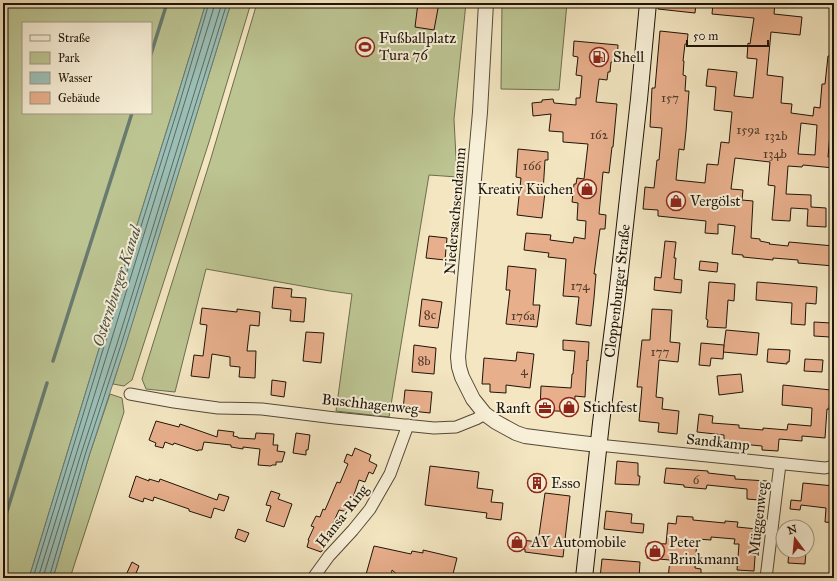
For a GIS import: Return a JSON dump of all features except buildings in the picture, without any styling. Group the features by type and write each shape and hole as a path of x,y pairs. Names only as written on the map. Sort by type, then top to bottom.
{"main road":[{"name":"Cloppenburger Straße","path":"584,578 598,445 617,298 648,3"}],"street":[{"name":"Niedersachsendamm","path":"485,414 473,399 467,388 459,367 458,357 480,112 486,3"},
{"name":"Buschhagenweg","path":"130,394 218,408 262,409 434,428 456,427 485,414"},
{"path":"485,414 516,433 525,436 598,445"},
{"name":"Hansa-Ring","path":"313,578 329,556 370,509 390,474 408,425"},
{"name":"Sandkamp","path":"598,445 780,464 825,468 834,466"},
{"name":"Müggenweg","path":"766,578 780,464"}],"green space":[{"path":"3,3 206,3 128,254 29,578 3,578"},
{"path":"231,3 251,3 209,142 132,380 124,386 113,384"},
{"path":"257,3 466,3 454,119 457,177 429,175 389,417 336,411 352,294 206,269 175,392 146,389 142,379 211,158"},
{"path":"502,3 567,3 559,90 501,89"},
{"path":"110,394 122,398 124,412 70,578 53,578 89,456"}],"water":[{"path":"206,3 231,3 125,347 89,456 53,578 29,578 128,254"}],"waterway":[{"path":"152,51 167,3"},
{"path":"53,361 132,114"},
{"path":"3,524 47,383"}],"place":[{"name":"Fußballplatz Tura 76","path":"365,47"},
{"name":"Shell","path":"599,57"},
{"name":"Kreativ Küchen","path":"587,189"},
{"name":"Vergölst","path":"676,201"},
{"name":"Stichfest","path":"569,407"},
{"name":"Ranft","path":"545,408"},
{"name":"Esso","path":"537,483"},
{"name":"AY Automobile","path":"517,542"},
{"name":"Peter Brinkmann","path":"655,551"}],"water label":[{"name":"Osternburger Kanal","path":"116,286"}]}
